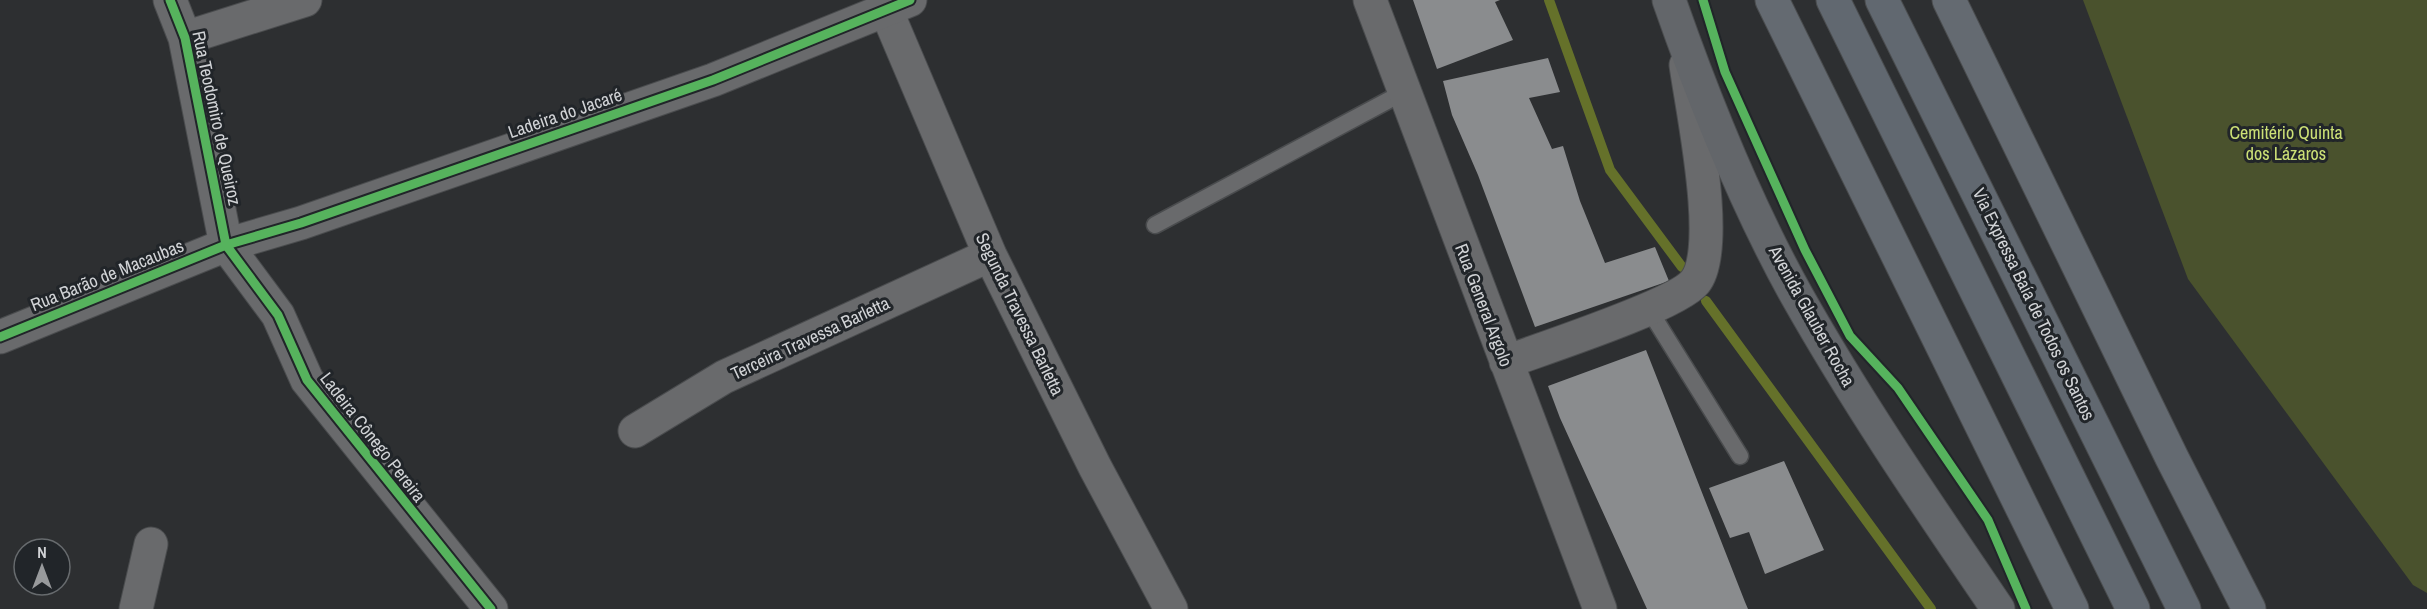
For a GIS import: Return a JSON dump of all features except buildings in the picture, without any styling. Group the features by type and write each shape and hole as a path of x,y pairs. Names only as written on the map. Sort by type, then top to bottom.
{"highway":[{"path":"1833,0 2133,609"},
{"name":"Via Expressa Baía de Todos os Santos","path":"1882,0 2184,609"}],"main road":[{"name":"Avenida Glauber Rocha","path":"1670,0 1743,185 1796,294 1872,422 1998,609"},
{"path":"1772,0 2072,609"},
{"path":"1949,0 2172,458 2249,609"}],"street":[{"name":"Rua Teodomiro de Queiroz","path":"170,0 185,38 226,245"},
{"path":"185,38 305,0"},
{"name":"Rua General Argolo","path":"1370,0 1600,609"},
{"name":"Ladeira do Jacaré","path":"226,245 301,223 712,80 898,5"},
{"name":"Segunda Travessa Barletta","path":"898,5 990,255 1095,467 1171,609"},
{"path":"1506,362 1648,309 1688,290 1697,280 1703,266 1706,240 1702,176 1681,32"},
{"name":"Rua Barão de Macaubas","path":"0,337 226,245"},
{"name":"Ladeira Cônego Pereira","path":"226,245 278,315 307,380 491,609"},
{"name":"Terceira Travessa Barletta","path":"635,430 724,377 990,255"},
{"path":"136,609 151,544"}],"lane":[{"path":"1155,225 1404,92"},
{"path":"1648,309 1740,456"}],"green space":[{"name":"Cemitério Quinta dos Lázaros","path":"2083,0 2427,0 2427,593 2413,585 2188,279"}],"waterway":[{"path":"1549,0 1610,170 1682,267"},
{"path":"1706,301 1931,609"}],"cycle path":[{"path":"170,0 185,38 226,245 278,315 307,380 491,609"},
{"path":"0,337 226,245 301,223 713,80 910,0"},
{"path":"1703,0 1725,72 1805,250 1850,336 1898,388 1988,520 2026,609"}]}
